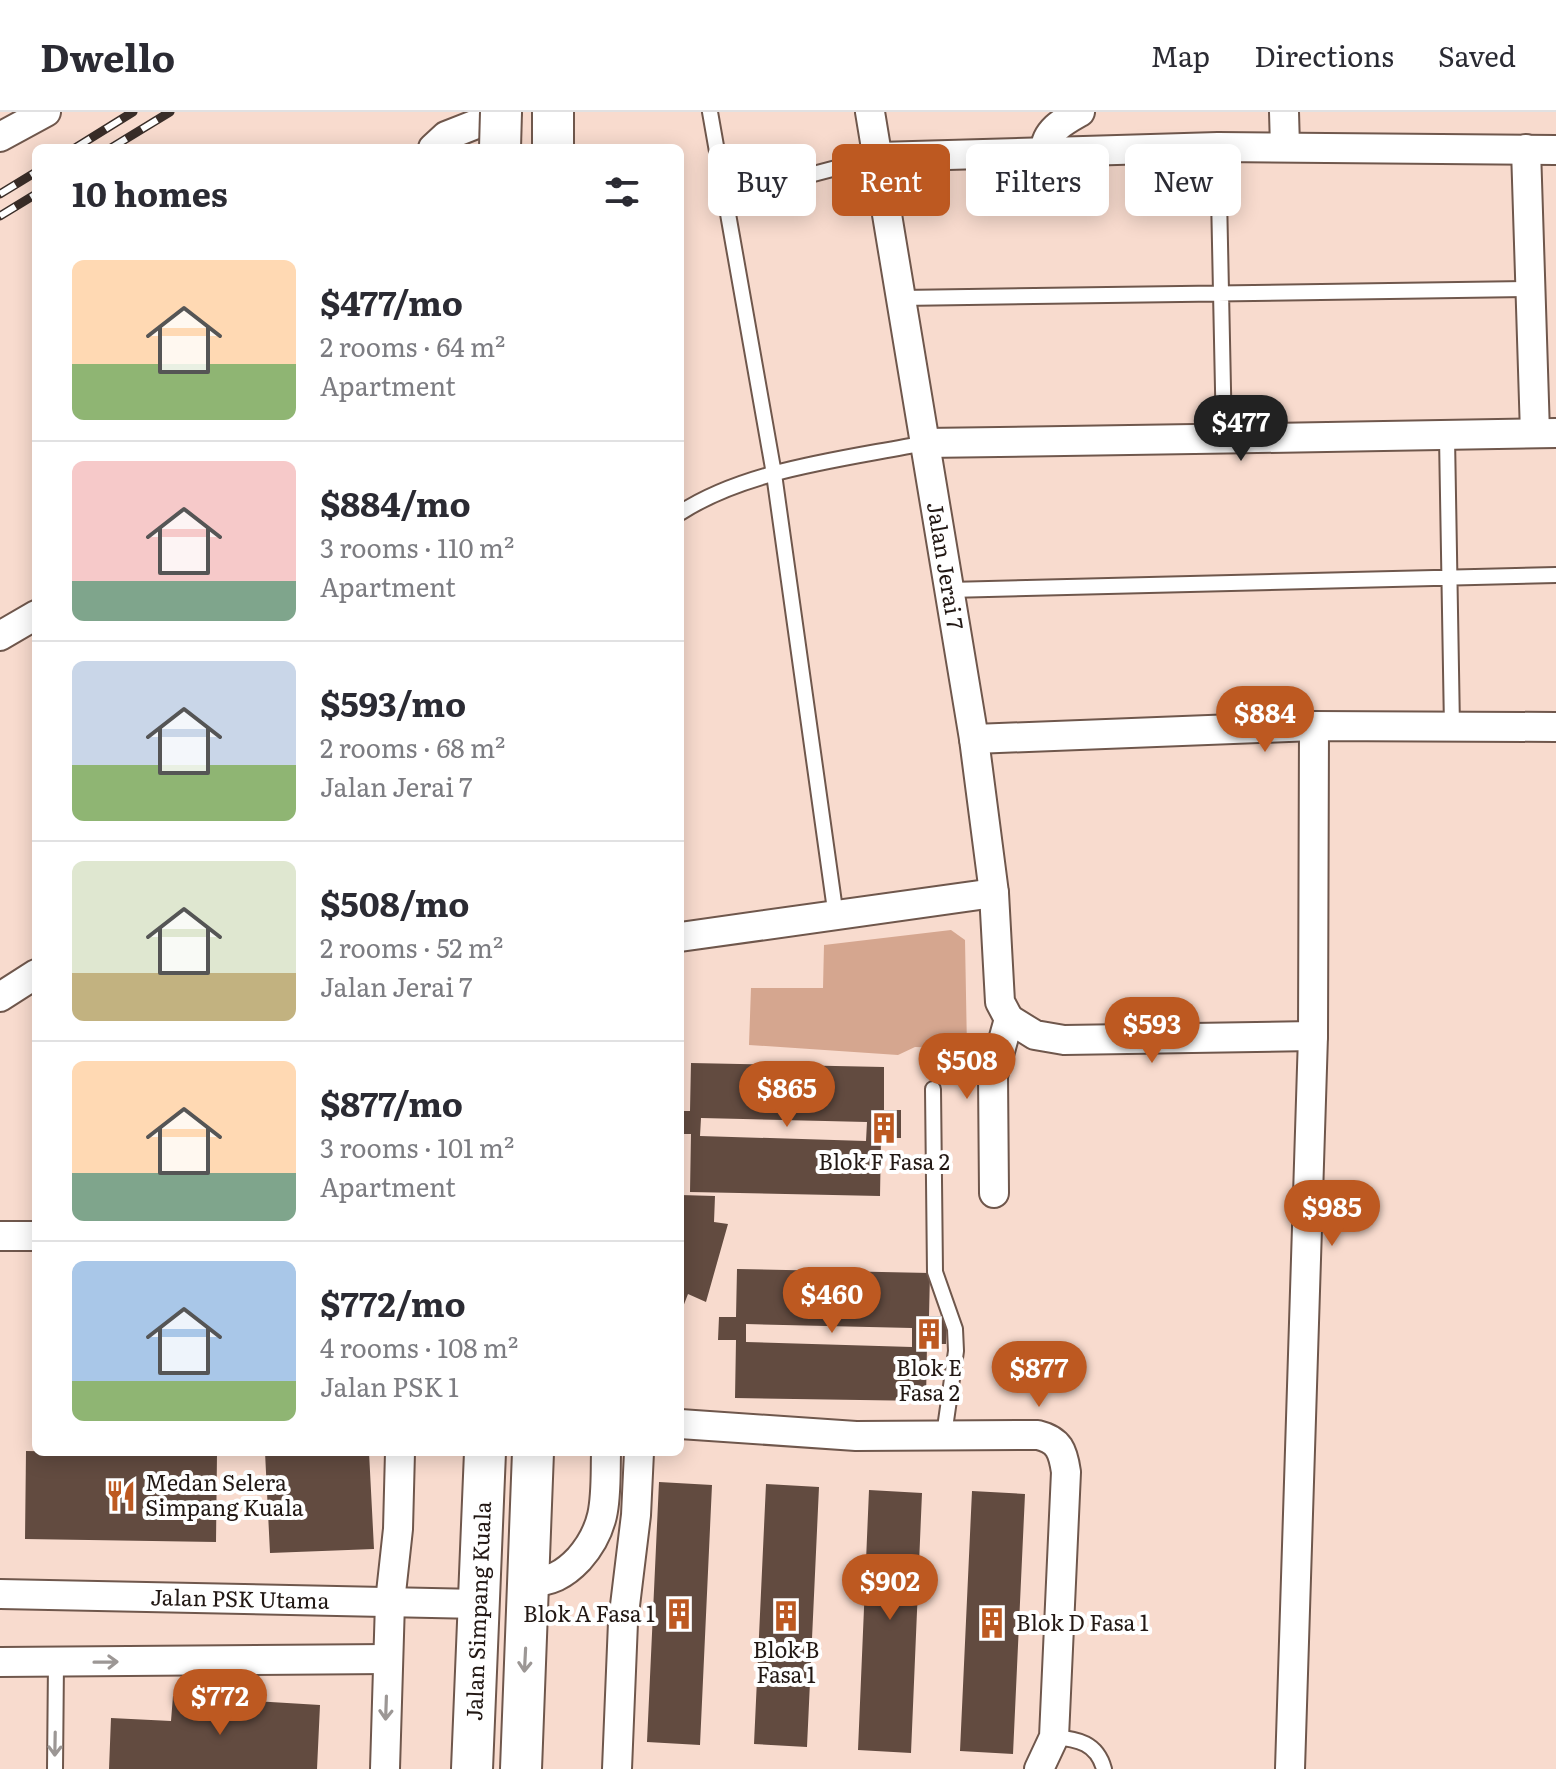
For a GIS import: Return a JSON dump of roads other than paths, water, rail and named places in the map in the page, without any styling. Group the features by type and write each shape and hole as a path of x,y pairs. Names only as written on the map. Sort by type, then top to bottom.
{"main road":[{"path":"500,144 504,112"},
{"path":"553,112 553,144"},
{"name":"Jalan Simpang Kuala","path":"472,1769 485,1461"},
{"path":"521,1769 533,1461"}],"street":[{"path":"0,137 46,112"},
{"path":"437,144 446,136 504,112"},
{"name":"Jalan Jerai 7","path":"870,112 876,144"},
{"path":"1046,144 1052,131 1080,112"},
{"path":"1284,112 1285,147"},
{"path":"1241,147 1556,150"},
{"path":"925,443 1224,437 1447,437 1546,433 1531,289 1526,149"},
{"name":"Jalan Jerai 7","path":"888,216 974,739 994,893 1000,1002 1009,1019"},
{"path":"0,636 32,617"},
{"path":"1290,1769 1313,1036 1314,726"},
{"path":"974,739 1314,726 1556,727"},
{"path":"684,936 994,893"},
{"path":"0,997 32,977"},
{"path":"994,1193 993,1076 1009,1019 1035,1035 1064,1040 1313,1036"},
{"path":"0,1236 32,1236"},
{"path":"684,1424 856,1436 1038,1435 1051,1438 1064,1456 1066,1472 1054,1737 1039,1769"},
{"path":"385,1769 390,1602 398,1529 400,1456"},
{"path":"529,1582 543,1582 561,1576 593,1543 603,1516 606,1456"},
{"path":"617,1769 623,1622 636,1515 639,1456"},
{"name":"Jalan PSK Utama","path":"0,1594 479,1604"},
{"path":"0,1662 388,1659"}],"lane":[{"path":"710,112 716,144"},
{"path":"729,216 774,474 836,917"},
{"path":"1219,216 1224,437"},
{"path":"901,298 1531,289"},
{"path":"1447,437 1452,727"},
{"path":"684,510 701,499 747,481 925,443"},
{"path":"949,590 1556,575"},
{"path":"933,1089 935,1272 955,1329 956,1351 944,1435"},
{"path":"55,1769 56,1662"},
{"path":"1054,1737 1079,1739 1094,1748 1104,1769"}],"railway":[{"path":"81,144 133,112"},
{"path":"118,144 170,112"},
{"path":"0,194 32,174"},
{"path":"0,216 32,196"}],"place":[{"name":"Blok F Fasa 2","path":"884,1128"},
{"name":"Blok E Fasa 2","path":"929,1334"},
{"name":"Medan Selera Simpang Kuala","path":"121,1496"},
{"name":"Blok A Fasa 1","path":"679,1614"},
{"name":"Blok B Fasa 1","path":"786,1616"},
{"name":"Blok D Fasa 1","path":"992,1623"}]}
